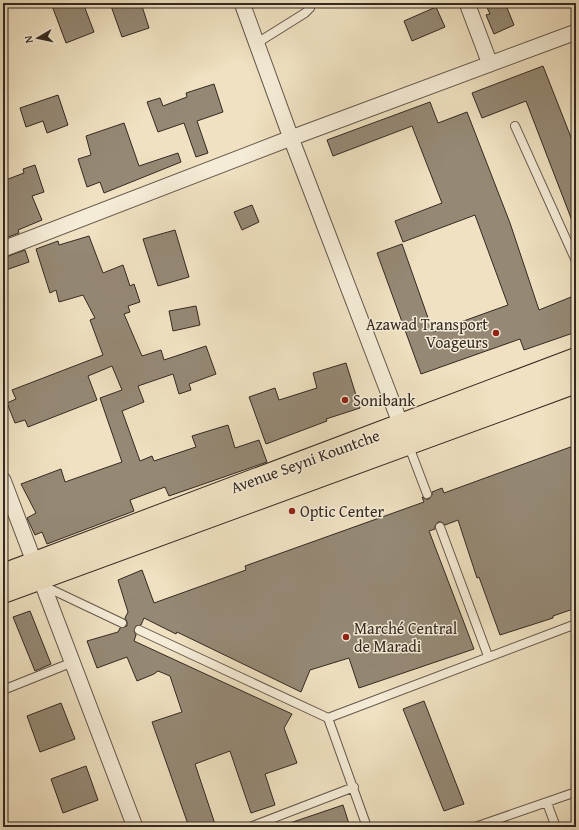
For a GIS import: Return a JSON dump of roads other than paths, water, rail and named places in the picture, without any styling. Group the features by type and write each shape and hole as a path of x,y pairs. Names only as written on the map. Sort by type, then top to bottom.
{"highway":[{"name":"Avenue Seyni Kountche","path":"405,435 576,360"},
{"name":"Avenue Seyni Kountche","path":"3,592 28,574 199,500 576,382"}],"street":[{"path":"242,3 291,138 405,435"},
{"path":"466,3 490,64"},
{"path":"3,249 291,138 576,32"},
{"path":"3,480 28,574 73,662 135,827"}],"lane":[{"path":"257,43 305,13 310,8 308,3"},
{"path":"515,126 576,261"},
{"path":"405,435 427,494"},
{"path":"440,527 488,656"},
{"path":"28,574 122,623"},
{"path":"328,718 488,656 576,624"},
{"path":"138,630 328,718 354,786 367,827"},
{"path":"3,690 73,662"},
{"path":"250,827 354,786"},
{"path":"475,827 576,792"},
{"path":"547,803 556,827"}],"place":[{"name":"Azawad Transport Voageurs","path":"496,333"},
{"name":"Sonibank","path":"345,400"},
{"name":"Optic Center","path":"292,511"},
{"name":"Marché Central de Maradi","path":"346,637"}]}
